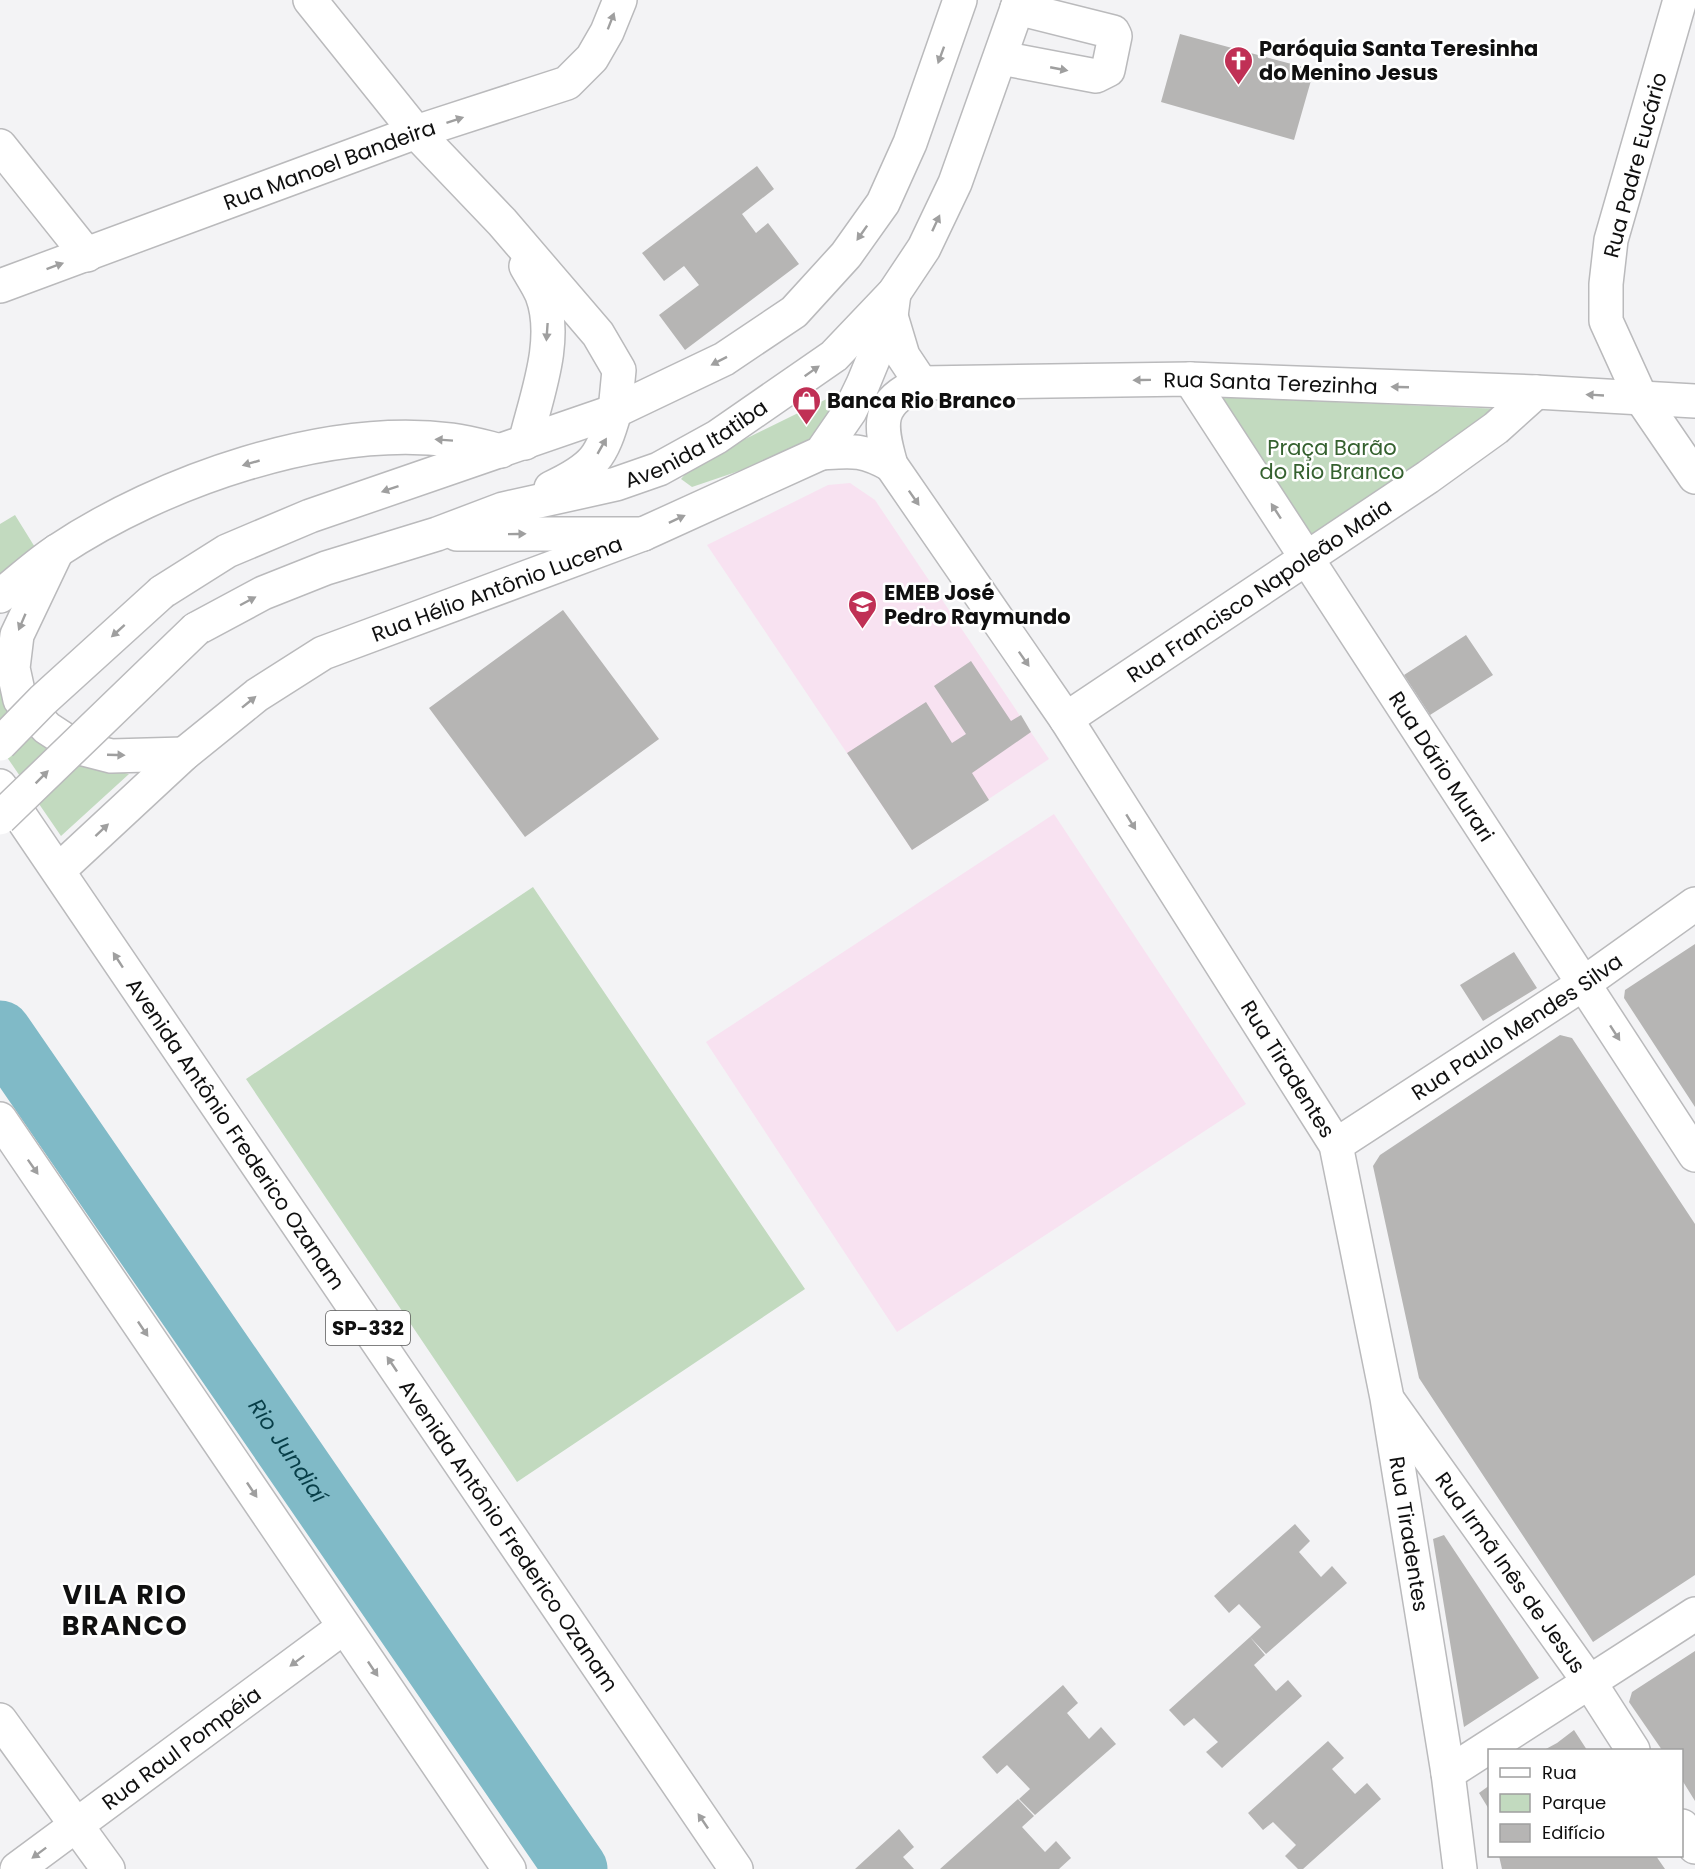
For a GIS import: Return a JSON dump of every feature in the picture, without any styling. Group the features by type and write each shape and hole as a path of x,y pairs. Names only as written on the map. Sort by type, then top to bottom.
{"street":[{"path":"310,0 416,132 502,222 598,334 619,370 615,411 608,437 593,461 581,474 503,509"},
{"name":"Rua Manoel Bandeira","path":"0,286 416,132 567,83 592,58 608,32 620,0"},
{"path":"0,744 43,700 162,592 227,551 310,516 615,411 724,359 794,312 846,255 883,203 910,143 960,0"},
{"name":"Rua Padre Eucário","path":"1680,0 1611,240 1606,284 1606,321 1641,398 1695,477"},
{"path":"1001,58 1096,76 1108,70 1115,36 1113,32 1018,4"},
{"name":"Avenida Itatiba","path":"0,818 196,629 263,593 326,568 438,534 503,509 627,480 659,469 717,437 834,356 893,305 924,248 954,183 1001,58 1018,4"},
{"path":"0,146 87,255"},
{"path":"502,222 542,295 548,326 543,367 513,447"},
{"path":"893,305 903,356 921,383"},
{"path":"821,453 850,411 893,305"},
{"name":"Rua Santa Terezinha","path":"921,383 1190,379 1536,392 1695,401"},
{"name":"Rua Dário Murari","path":"1190,379 1695,1155"},
{"name":"Rua Tiradentes","path":"921,383 900,392 888,405 883,419 882,433 891,465 1066,718 1336,1145 1387,1398 1448,1773 1460,1869"},
{"name":"Rua Francisco Napoleão Maia","path":"1066,718 1308,560 1486,435 1536,392"},
{"path":"0,596 57,551 145,502 206,475 283,454 358,441 412,438 513,447"},
{"path":"821,453 854,451 870,453 891,465"},
{"name":"Rua Hélio Antônio Lucena","path":"59,870 184,754 257,695 323,653 644,534 821,453"},
{"path":"438,534 644,534"},
{"path":"57,551 17,635 13,668 20,700 47,728 76,747 111,756 184,754"},
{"name":"Avenida Antônio Frederico Ozanam","path":"0,786 736,1869"},
{"name":"Rua Paulo Mendes Silva","path":"1336,1145 1583,984 1695,904"},
{"path":"0,1119 509,1869"},
{"name":"Rua Irmã Inês de Jesus","path":"1387,1398 1590,1683 1632,1749"},
{"path":"1448,1773 1695,1614"},
{"name":"Rua Raul Pompéia","path":"17,1869 344,1627"},
{"path":"0,1719 108,1869"},
{"path":"1683,1828 1695,1847"}],"shaded area":[{"name":"EMEB José Pedro Raymundo","path":"850,483 875,500 1049,759 912,850 707,545 828,485"},
{"path":"1054,814 1246,1104 897,1332 706,1042"}],"green space":[{"path":"847,389 810,447 692,487 681,479 694,464"},
{"name":"Praça Barão do Rio Branco","path":"1216,397 1501,409 1316,540"},
{"path":"15,515 41,557 0,584 0,524"},
{"path":"0,627 7,673 81,763 129,774 61,836 0,747"},
{"path":"533,887 805,1289 517,1482 246,1079"}],"building":[{"name":"Paróquia Santa Teresinha do Menino Jesus","path":"1180,34 1314,70 1294,140 1161,102"},
{"path":"757,166 774,189 742,214 756,233 768,223 799,264 685,350 659,315 699,285 684,266 664,281 642,253"},
{"path":"563,610 659,739 525,837 429,708"},
{"path":"1466,635 1493,675 1430,715 1404,675"},
{"path":"971,661 1011,721 1021,715 1031,732 972,773 989,800 912,850 847,753 926,702 952,743 966,734 934,686"},
{"path":"1695,944 1695,1107 1624,998 1625,990"},
{"path":"1514,952 1537,988 1483,1021 1460,985"},
{"path":"1560,1035 1572,1038 1695,1224 1695,1575 1593,1642 1419,1378 1373,1166 1380,1155"},
{"path":"1295,1524 1310,1541 1299,1552 1321,1577 1332,1566 1347,1583 1266,1654 1250,1637 1261,1627 1239,1604 1229,1613 1214,1596"},
{"path":"1444,1535 1539,1678 1464,1727 1433,1539"},
{"path":"1250,1637 1265,1655 1254,1665 1276,1691 1288,1680 1302,1696 1222,1768 1206,1752 1218,1742 1194,1718 1184,1726 1169,1710"},
{"path":"1695,1651 1695,1801 1683,1782 1683,1749 1661,1749 1629,1702 1632,1692"},
{"path":"1063,1685 1078,1703 1067,1713 1089,1739 1101,1727 1116,1744 1035,1815 1019,1799 1030,1789 1007,1765 997,1774 982,1757"},
{"path":"1574,1730 1586,1749 1546,1749"},
{"path":"1328,1741 1344,1758 1332,1769 1355,1794 1367,1783 1381,1799 1303,1869 1298,1869 1285,1856 1296,1845 1273,1822 1263,1830 1248,1813"},
{"path":"1488,1786 1488,1808 1479,1793"},
{"path":"1018,1799 1034,1816 1022,1827 1045,1852 1056,1841 1071,1858 1059,1869 940,1869"},
{"path":"899,1829 914,1847 903,1857 914,1869 855,1869"},
{"path":"1499,1857 1657,1857 1665,1869 1502,1869"}],"waterway":[{"name":"Rio Jundiaí","path":"0,1032 576,1869"}],"place":[{"name":"Paróquia Santa Teresinha do Menino Jesus","path":"1238,86"},
{"name":"Banca Rio Branco","path":"806,426"},
{"name":"EMEB José Pedro Raymundo","path":"863,630"}],"district":[{"name":"VILA RIO BRANCO","path":"125,1610"}]}
